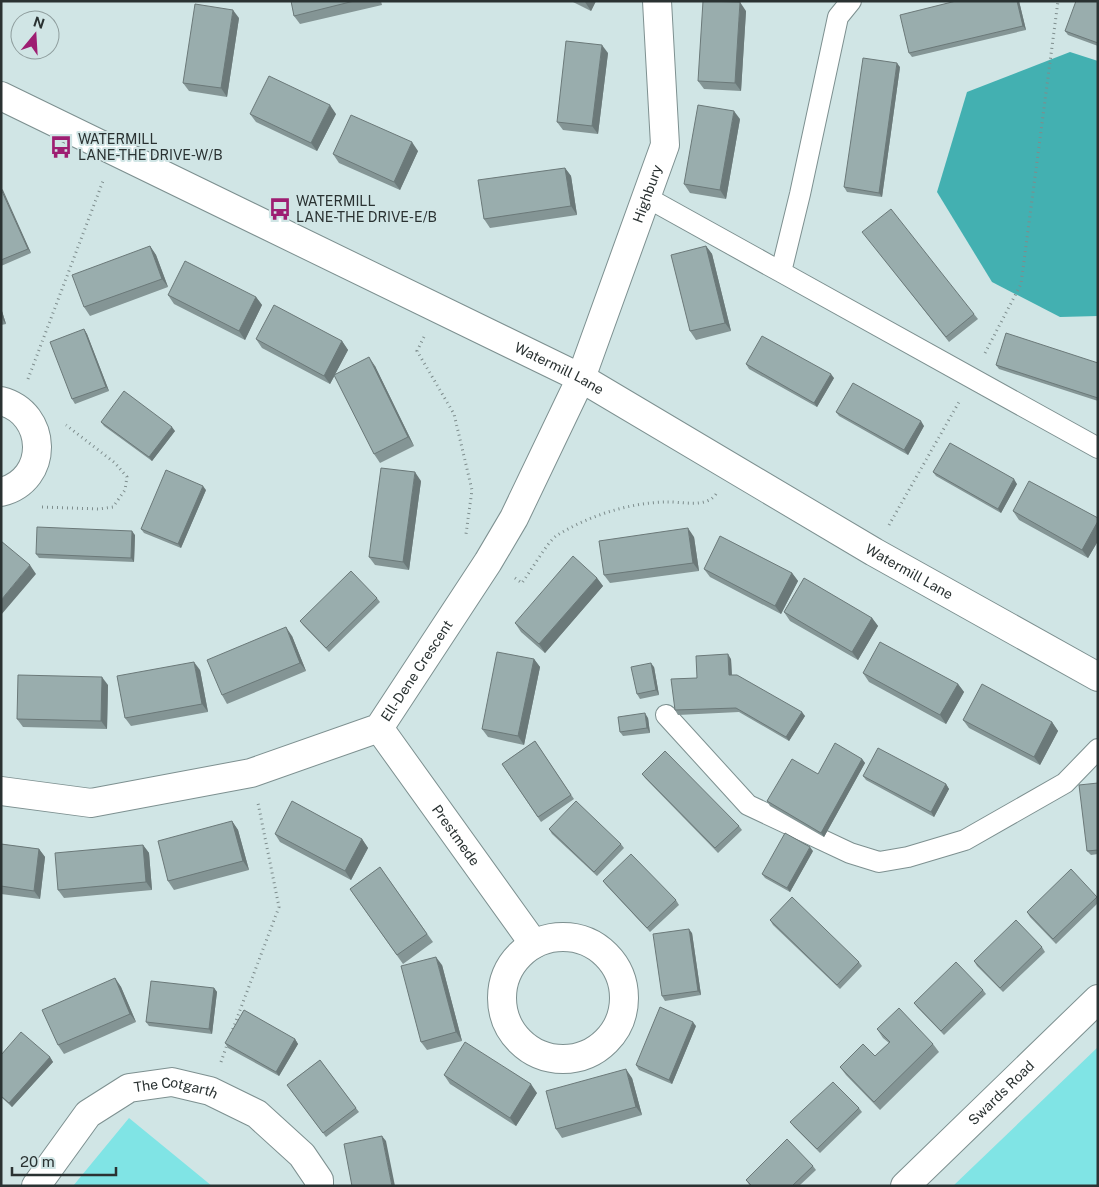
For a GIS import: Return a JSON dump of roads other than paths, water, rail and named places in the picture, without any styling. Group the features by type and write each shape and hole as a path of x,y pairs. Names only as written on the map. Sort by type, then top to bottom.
{"street":[{"name":"Highbury","path":"581,378 665,145 657,1"},
{"name":"Watermill Lane","path":"1,96 581,378 874,552 1098,677"},
{"name":"Ell-Dene Crescent","path":"1,791 92,803 252,773 379,728 488,562 514,518 581,378"},
{"path":"1,492 10,490 23,481 36,458 38,441 33,426 8,403"},
{"name":"Prestmede","path":"379,728 534,944"},
{"path":"554,937 576,938 596,947 614,965 622,984 624,1002 619,1023 607,1040 590,1053 569,1059 558,1059 537,1054 518,1039 506,1022 503,1011 502,990 508,970 521,953 534,944 554,937"},
{"name":"Swards Road","path":"905,1186 1098,1000"},
{"name":"The Cotgarth","path":"36,1186 88,1114 129,1088 172,1082 210,1091 257,1114 302,1155 319,1180 319,1186"}],"lane":[{"path":"781,272 802,185 838,17 850,1"},
{"path":"646,197 1098,448"},
{"path":"666,716 748,805 850,853 879,862 908,857 965,840 1065,784 1098,750"}],"place":[{"name":"WATERMILL LANE-THE DRIVE-W/B","path":"61,147"},
{"name":"WATERMILL LANE-THE DRIVE-E/B","path":"280,209"}]}
